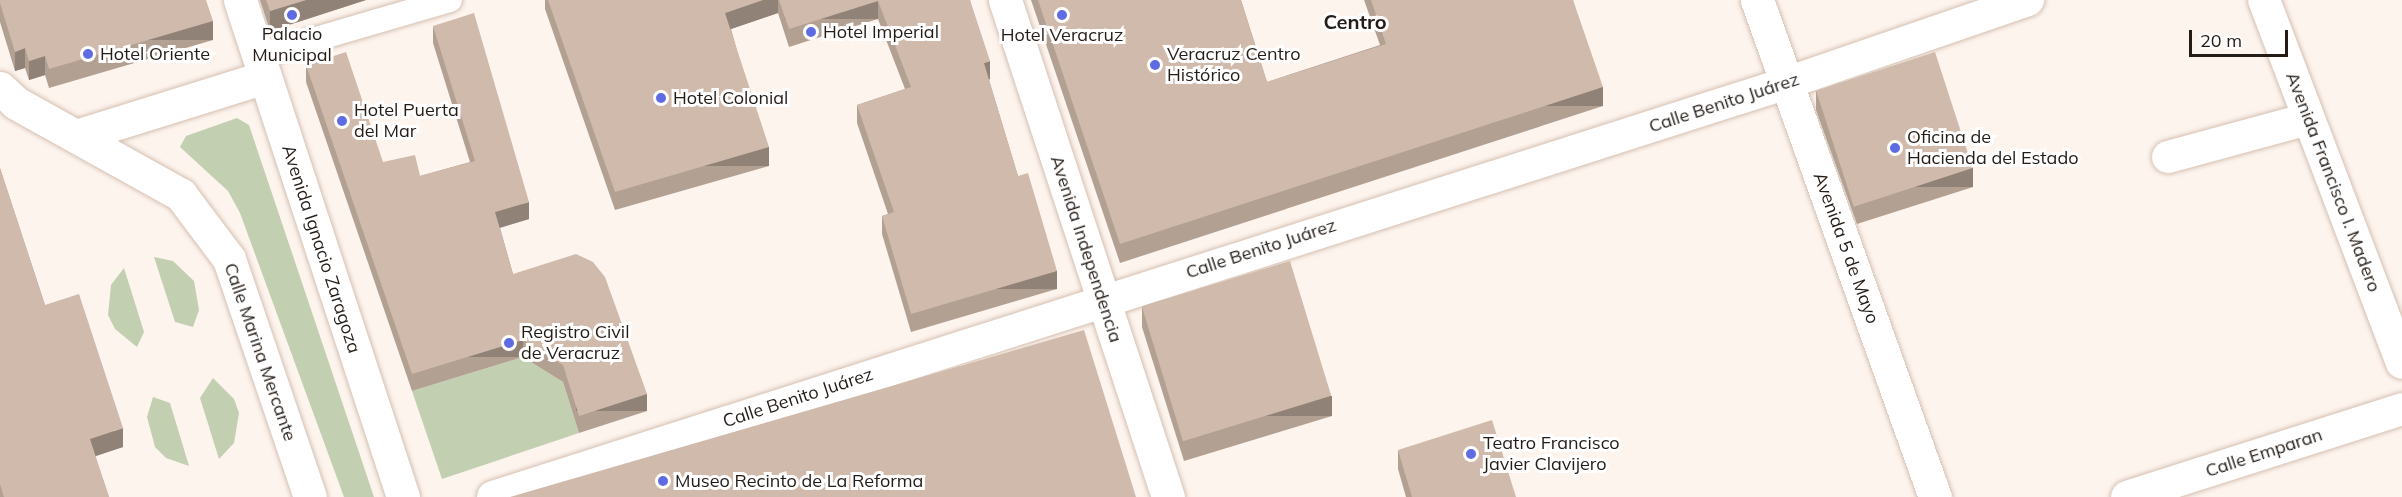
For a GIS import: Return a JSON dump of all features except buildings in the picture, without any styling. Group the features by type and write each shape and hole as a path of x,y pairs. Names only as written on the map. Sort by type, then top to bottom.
{"main road":[{"name":"Avenida Ignacio Zaragoza","path":"240,0 403,497"},
{"name":"Avenida Independencia","path":"1005,0 1168,497"},
{"name":"Avenida 5 de Mayo","path":"1756,0 1935,497"},
{"path":"76,136 262,67"},
{"name":"Calle Marina Mercante","path":"0,88 16,103 181,195 229,259 310,497"}],"street":[{"path":"262,67 450,0"},
{"name":"Calle Benito Juárez","path":"493,497 1103,299 1787,83 2028,0"},
{"name":"Avenida Francisco I. Madero","path":"2264,0 2402,363"},
{"path":"2168,157 2308,119"},
{"name":"Calle Emparan","path":"2127,497 2402,409"}],"green space":[{"path":"237,118 249,125 374,497 344,497 240,213 228,191 180,147 186,136"},
{"path":"154,257 173,261 194,281 199,310 193,327 175,322"},
{"path":"124,268 144,332 137,347 115,329 108,315 111,285"},
{"path":"523,357 563,382 579,433 442,479 412,391"},
{"path":"213,378 234,399 239,413 234,443 219,459 200,398"},
{"path":"153,397 170,403 189,466 166,458 155,447 147,417"}],"place":[{"name":"Palacio Municipal","path":"292,15"},
{"name":"Hotel Veracruz","path":"1062,15"},
{"name":"Hotel Imperial","path":"811,32"},
{"name":"Hotel Oriente","path":"88,54"},
{"name":"Veracruz Centro Histórico","path":"1155,65"},
{"name":"Hotel Colonial","path":"661,98"},
{"name":"Hotel Puerta del Mar","path":"342,121"},
{"name":"Oficina de Hacienda del Estado","path":"1895,148"},
{"name":"Registro Civil de Veracruz","path":"509,343"},
{"name":"Teatro Francisco Javier Clavijero","path":"1471,454"},
{"name":"Museo Recinto de La Reforma","path":"663,481"}],"district":[{"name":"Centro","path":"1355,21"}]}
